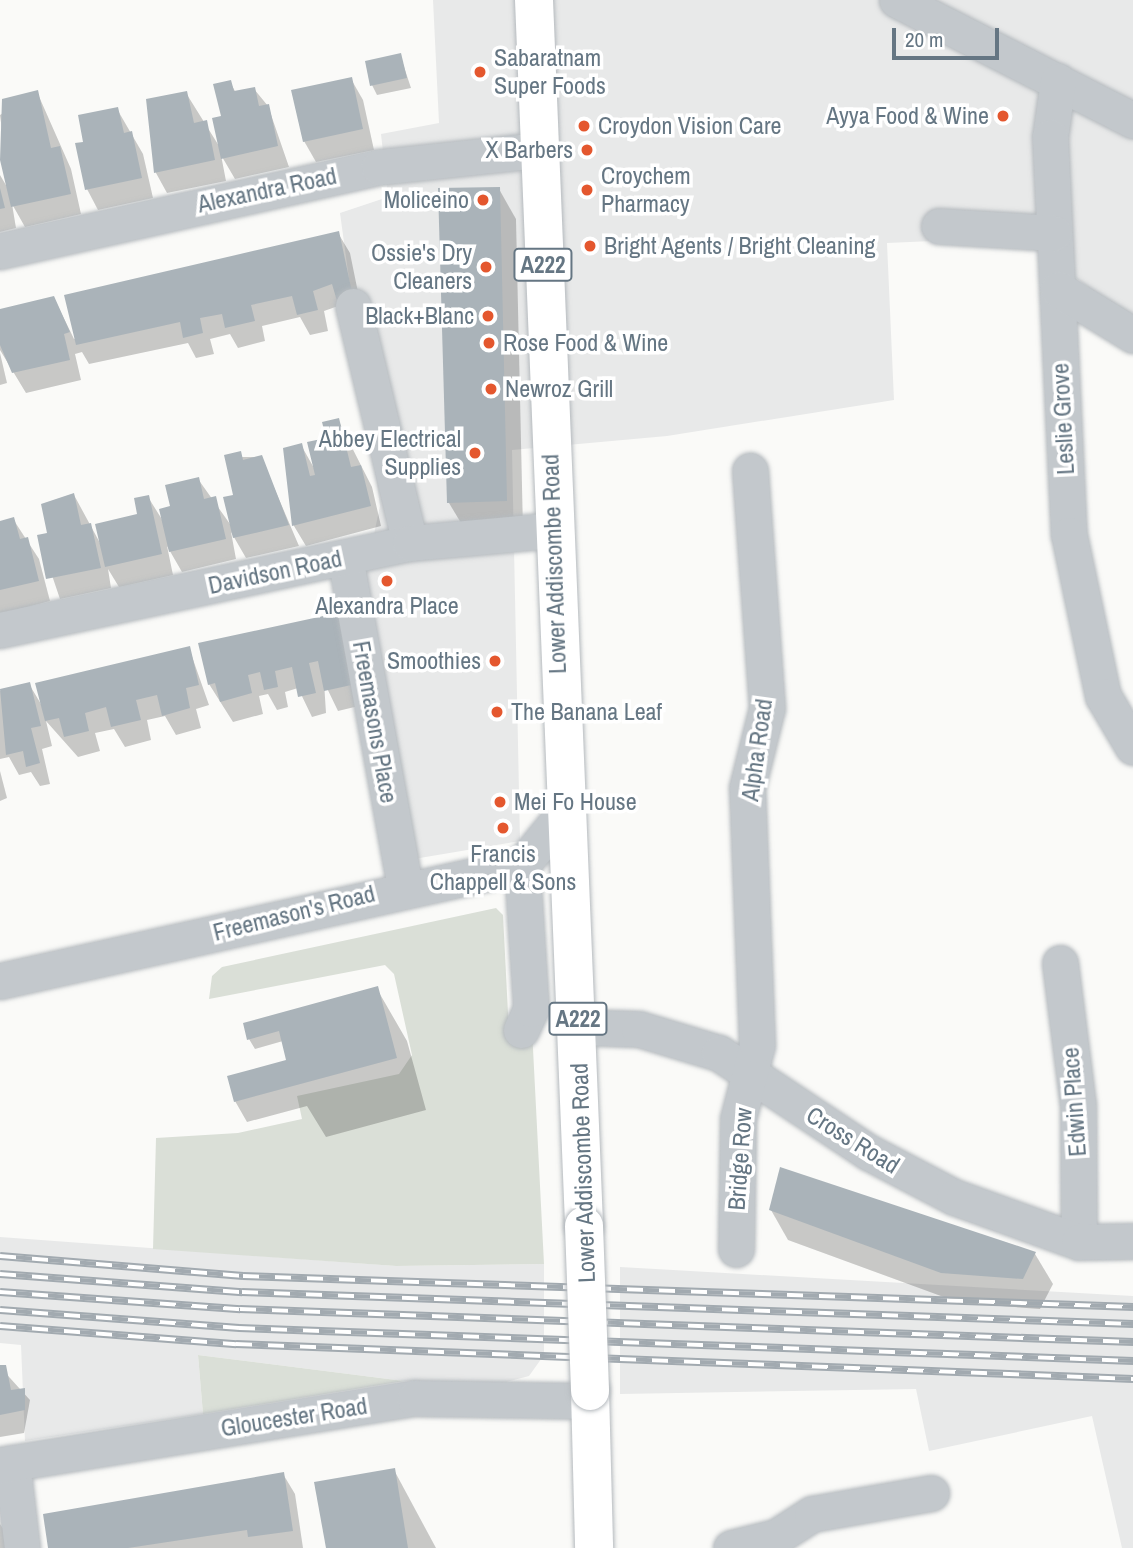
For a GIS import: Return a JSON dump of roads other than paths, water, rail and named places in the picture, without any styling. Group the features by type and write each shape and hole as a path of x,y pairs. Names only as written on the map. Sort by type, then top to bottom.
{"main road":[{"name":"Lower Addiscombe Road","path":"534,0 552,530 565,812 579,1027 594,1548"}],"street":[{"path":"897,0 1133,120"},
{"name":"Leslie Grove","path":"1058,81 1049,136 1069,535 1103,696 1133,747"},
{"name":"Alexandra Road","path":"0,251 379,167 538,150"},
{"path":"939,226 1055,233"},
{"path":"1058,289 1133,335"},
{"path":"353,306 410,542"},
{"name":"Alpha Road","path":"750,471 767,708 747,788 757,1045 752,1071"},
{"name":"Davidson Road","path":"0,630 410,542 552,530"},
{"name":"Freemasons Place","path":"345,557 405,886"},
{"path":"521,1030 531,1009 522,865 565,812"},
{"name":"Freemason's Road","path":"0,981 405,886 522,865"},
{"name":"Edwin Place","path":"1060,963 1078,1105 1079,1242"},
{"name":"Cross Road","path":"579,1027 666,1035 752,1071 901,1171 1010,1221 1079,1242 1133,1241"},
{"name":"Bridge Row","path":"736,1249 738,1119 752,1071"},
{"name":"Gloucester Road","path":"6,1464 415,1398 590,1396"},
{"path":"6,1464 22,1548"},
{"path":"731,1548 776,1537 812,1514 931,1493"}],"railway":[{"path":"0,1256 243,1276 1133,1307"},
{"path":"0,1274 242,1292 1133,1324"},
{"path":"0,1292 240,1309 1133,1342"},
{"path":"0,1310 239,1328 1133,1361"},
{"path":"0,1326 236,1344 1133,1379"}],"place":[{"name":"Sabaratnam Super Foods","path":"480,72"},
{"name":"Ayya Food & Wine","path":"1003,116"},
{"name":"Croydon Vision Care","path":"584,126"},
{"name":"X Barbers","path":"587,150"},
{"name":"Croychem Pharmacy","path":"587,190"},
{"name":"Moliceino","path":"483,200"},
{"name":"Bright Agents / Bright Cleaning","path":"590,246"},
{"name":"Ossie's Dry Cleaners","path":"486,267"},
{"name":"Black+Blanc","path":"488,316"},
{"name":"Rose Food & Wine","path":"489,343"},
{"name":"Newroz Grill","path":"491,389"},
{"name":"Abbey Electrical Supplies","path":"475,453"},
{"name":"Alexandra Place","path":"387,581"},
{"name":"Smoothies","path":"495,661"},
{"name":"The Banana Leaf","path":"497,712"},
{"name":"Mei Fo House","path":"500,802"},
{"name":"Francis Chappell & Sons","path":"503,828"}]}
